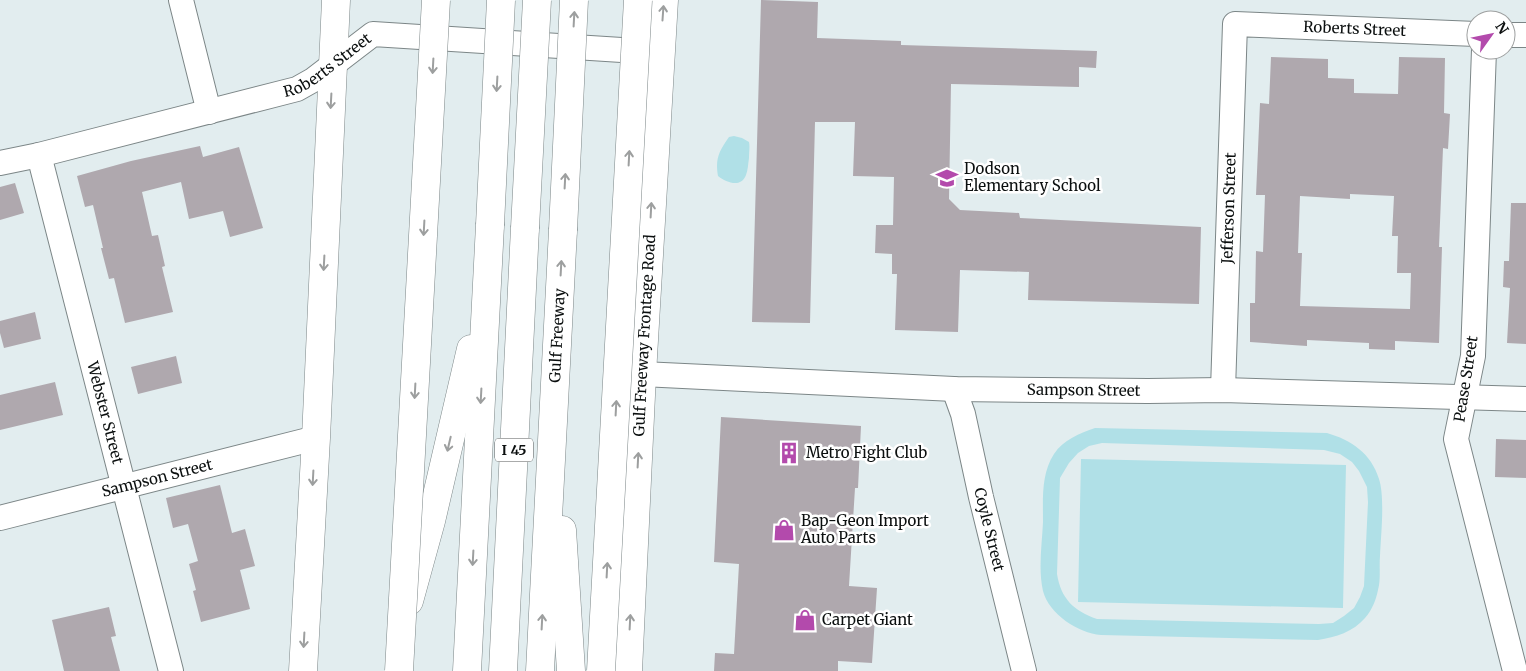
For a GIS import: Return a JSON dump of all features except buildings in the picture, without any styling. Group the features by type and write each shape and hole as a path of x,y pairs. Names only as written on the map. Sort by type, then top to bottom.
{"main road":[{"path":"303,671 316,438 336,0"},
{"path":"399,671 436,0"},
{"name":"I 45","path":"467,671 501,0"},
{"name":"I 45","path":"503,671 537,0"},
{"name":"Gulf Freeway","path":"540,671 574,0"},
{"path":"601,671 638,0"},
{"name":"Gulf Freeway Frontage Road","path":"628,671 642,374 664,0"},
{"path":"390,671 431,521 487,277"},
{"path":"554,392 571,671"}],"street":[{"path":"181,0 209,112"},
{"name":"Roberts Street","path":"1235,24 1466,34"},
{"name":"Jefferson Street","path":"1223,390 1235,24"},
{"name":"Roberts Street","path":"0,163 39,155 297,89 313,80 373,34 660,53"},
{"name":"Pease Street","path":"1484,60 1473,356 1456,438 1515,671"},
{"name":"Webster Street","path":"39,155 170,671"},
{"name":"Sampson Street","path":"642,374 954,389 1223,390 1526,399"},
{"name":"Coyle Street","path":"954,389 963,414 1024,671"},
{"name":"Sampson Street","path":"0,518 316,438"}],"shaded area":[{"path":"734,136 749,142 748,169 744,179 737,183 725,181 718,176 717,165 723,147 729,137"},
{"path":"1095,428 1327,433 1352,444 1371,462 1379,479 1382,496 1379,582 1370,612 1350,630 1318,640 1101,635 1083,631 1066,621 1051,607 1043,591 1041,565 1045,478 1050,462 1058,449 1072,438","holes":["1102,443 1324,450 1340,454 1352,462 1367,487 1368,502 1364,586 1354,608 1333,623 1097,619 1075,608 1065,597 1057,574 1060,478 1078,453 1089,446"]},
{"path":"1081,459 1346,465 1343,608 1078,602"}],"place":[{"name":"Dodson Elementary School","path":"947,178"},
{"name":"Metro Fight Club","path":"789,453"},
{"name":"Bap-Geon Import Auto Parts","path":"784,530"},
{"name":"Carpet Giant","path":"805,620"}]}
